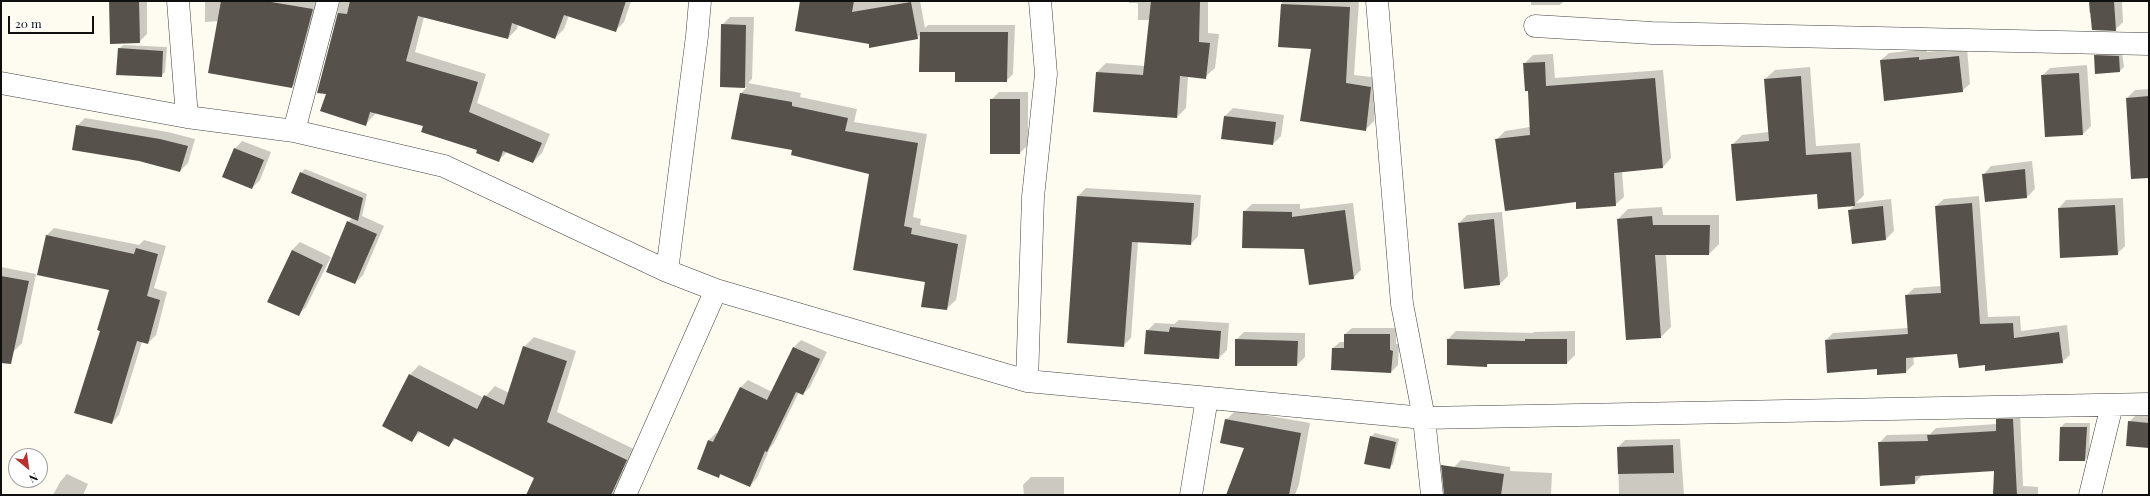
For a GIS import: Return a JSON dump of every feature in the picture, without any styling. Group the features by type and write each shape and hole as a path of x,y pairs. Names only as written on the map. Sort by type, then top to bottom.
{"street":[{"path":"178,1 187,117"},
{"path":"294,131 328,1"},
{"path":"667,271 697,36 700,1"},
{"path":"1027,381 1033,197 1046,74 1040,1"},
{"path":"1377,1 1402,304 1424,418 1432,495"},
{"path":"1535,26 1652,33 2149,44"},
{"path":"1,83 187,117 294,131 444,166 667,271 716,290 1027,381 1424,418 2149,404"},
{"path":"625,495 716,290"},
{"path":"1191,495 1207,398"},
{"path":"2090,495 2112,405"}],"building":[{"path":"109,1 139,1 140,43 110,44"},
{"path":"221,1 265,1 313,9 292,88 208,73"},
{"path":"350,1 626,1 616,32 564,15 555,39 512,23 508,39 418,16 406,61 478,82 469,112 542,143 533,163 503,151 499,162 476,153 477,150 421,132 423,126 370,112 366,126 320,111 326,94 317,93 338,13 347,14"},
{"path":"800,1 854,1 852,12 911,2 918,39 869,48 869,44 795,31"},
{"path":"1151,1 1200,1 1199,42 1210,43 1206,79 1180,76 1177,118 1093,112 1096,72 1143,75"},
{"path":"2089,1 2114,1 2116,31 2092,30"},
{"path":"1281,4 1350,7 1346,83 1371,87 1366,131 1300,121 1311,49 1278,47"},
{"path":"721,24 746,25 745,88 720,87"},
{"path":"920,32 1008,32 1007,82 955,82 955,72 919,72"},
{"path":"118,48 163,51 162,77 116,75"},
{"path":"2094,55 2119,56 2120,72 2095,74"},
{"path":"1959,56 1963,92 1884,101 1880,60 1919,57 1919,60"},
{"path":"1545,62 1546,86 1655,78 1663,168 1614,173 1616,206 1576,209 1576,202 1505,211 1495,139 1530,135 1528,91 1525,91 1523,63"},
{"path":"2079,73 2083,135 2045,137 2041,75"},
{"path":"1801,76 1806,155 1851,152 1855,206 1818,209 1817,194 1736,201 1731,144 1769,141 1764,79"},
{"path":"740,93 792,102 792,106 848,118 845,131 918,143 904,226 912,228 911,234 958,244 947,310 921,307 925,282 853,270 869,174 791,155 792,150 731,139"},
{"path":"2149,96 2149,178 2131,179 2126,98"},
{"path":"990,99 1020,99 1020,154 990,154"},
{"path":"1224,116 1276,122 1273,145 1221,139"},
{"path":"76,125 160,139 188,146 180,172 139,161 72,150"},
{"path":"234,148 264,160 252,189 222,177"},
{"path":"2025,169 2027,198 1985,202 1982,174"},
{"path":"300,172 363,198 358,221 291,193"},
{"path":"1077,196 1194,203 1191,245 1132,242 1124,347 1067,343"},
{"path":"1972,203 1980,324 2013,323 2014,338 2059,332 2063,363 1985,371 1985,365 1959,368 1957,354 1906,358 1906,373 1877,375 1877,369 1827,373 1825,340 1908,334 1905,295 1941,293 1935,206"},
{"path":"2115,205 2118,255 2060,258 2058,208"},
{"path":"1883,206 1886,240 1852,244 1848,210"},
{"path":"1345,210 1354,279 1309,285 1304,249 1242,248 1243,211 1292,212 1292,217"},
{"path":"1652,216 1653,225 1710,225 1709,255 1655,255 1661,338 1626,340 1617,219"},
{"path":"1494,219 1500,285 1464,289 1458,223"},
{"path":"347,221 377,234 355,284 326,272"},
{"path":"46,235 134,254 136,248 158,254 147,296 160,300 148,344 137,341 112,424 74,413 100,331 97,330 109,290 37,275"},
{"path":"292,250 323,265 299,316 267,302"},
{"path":"1,276 29,281 11,364 1,363"},
{"path":"1170,327 1221,331 1219,359 1144,354 1146,330 1169,332"},
{"path":"1344,334 1390,334 1390,350 1393,351 1391,373 1331,370 1332,348 1344,348"},
{"path":"1235,339 1298,341 1297,366 1235,366"},
{"path":"1447,339 1525,341 1525,339 1567,339 1567,364 1487,364 1487,367 1447,365"},
{"path":"523,346 567,361 547,422 627,460 611,495 526,495 534,478 454,438 449,447 418,431 412,442 382,426 409,374 477,409 484,395 504,405"},
{"path":"793,347 820,359 803,395 796,392 767,452 765,451 750,487 720,474 719,478 697,469 708,440 713,442 740,387 767,400"},
{"path":"1225,419 1301,433 1289,495 1226,495 1244,448 1220,443"},
{"path":"1996,419 2013,419 2017,495 1993,495 1994,471 1915,476 1915,484 1880,486 1878,442 1928,441 1927,435 1996,431"},
{"path":"2128,421 2149,423 2149,448 2126,446"},
{"path":"2060,427 2087,427 2085,461 2059,461"},
{"path":"1370,436 1396,442 1390,469 1364,464"},
{"path":"1673,445 1674,473 1618,474 1617,447"},
{"path":"1441,465 1504,474 1501,495 1444,495"}]}
